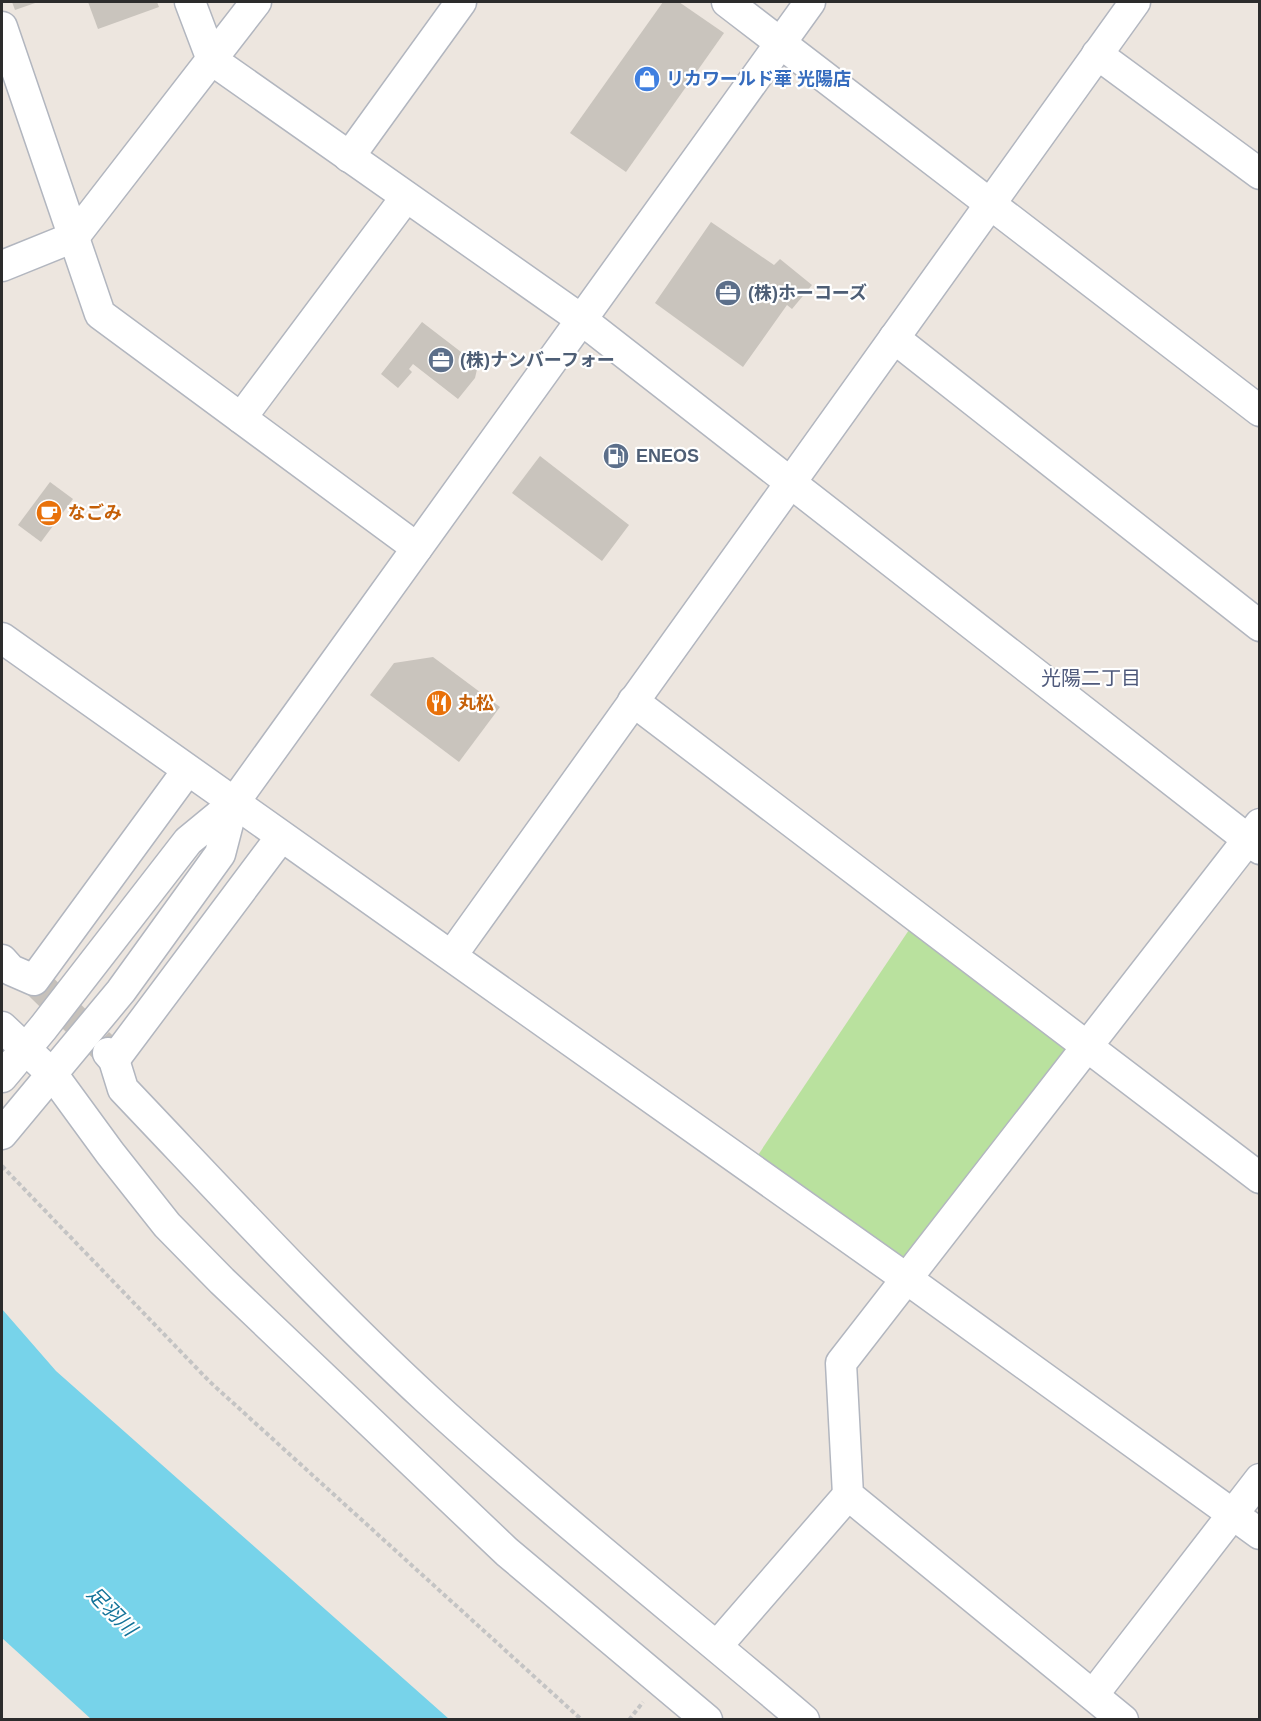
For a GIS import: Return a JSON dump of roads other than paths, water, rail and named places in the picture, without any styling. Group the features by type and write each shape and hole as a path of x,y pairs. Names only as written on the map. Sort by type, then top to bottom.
{"street":[{"path":"190,2 212,60 582,320 1256,838 1087,1047 841,1363 848,1495 717,1646"},
{"path":"2,266 74,237 256,2"},
{"path":"349,157 462,2"},
{"path":"727,2 1260,411"},
{"path":"14,1063 188,841 233,804 810,2"},
{"path":"452,955 1135,2"},
{"path":"2,27 100,314 417,548"},
{"path":"1097,54 1260,174"},
{"path":"241,418 406,197"},
{"path":"894,338 1260,626"},
{"path":"2,638 233,804 452,955 907,1279 1260,1534"},
{"path":"633,701 1260,1178"},
{"path":"2,960 11,970 34,980 187,771"},
{"path":"2,1134 122,991 220,855 233,804"},
{"path":"281,837 111,1057 123,1089 309,1286 427,1399 511,1474 804,1719"},
{"path":"2,1027 14,1063 48,1081 167,1225 222,1281 507,1552 707,1719"},
{"path":"1093,1695 1260,1479"},
{"path":"848,1495 1123,1719"}],"water":[{"name":"足羽川","path":"2,1309 56,1371 449,1719 91,1719 2,1638"}],"tunnel":[{"path":"34,980 105,1049"}],"place":[{"name":"リカワールド華 光陽店","path":"647,79"},
{"name":"(株)ホーコーズ","path":"728,293"},
{"name":"(株)ナンバーフォー","path":"441,360"},
{"name":"ENEOS","path":"616,456"},
{"name":"なごみ","path":"49,513"},
{"name":"丸松","path":"439,703"}],"district":[{"name":"光陽二丁目","path":"1091,678"}]}
